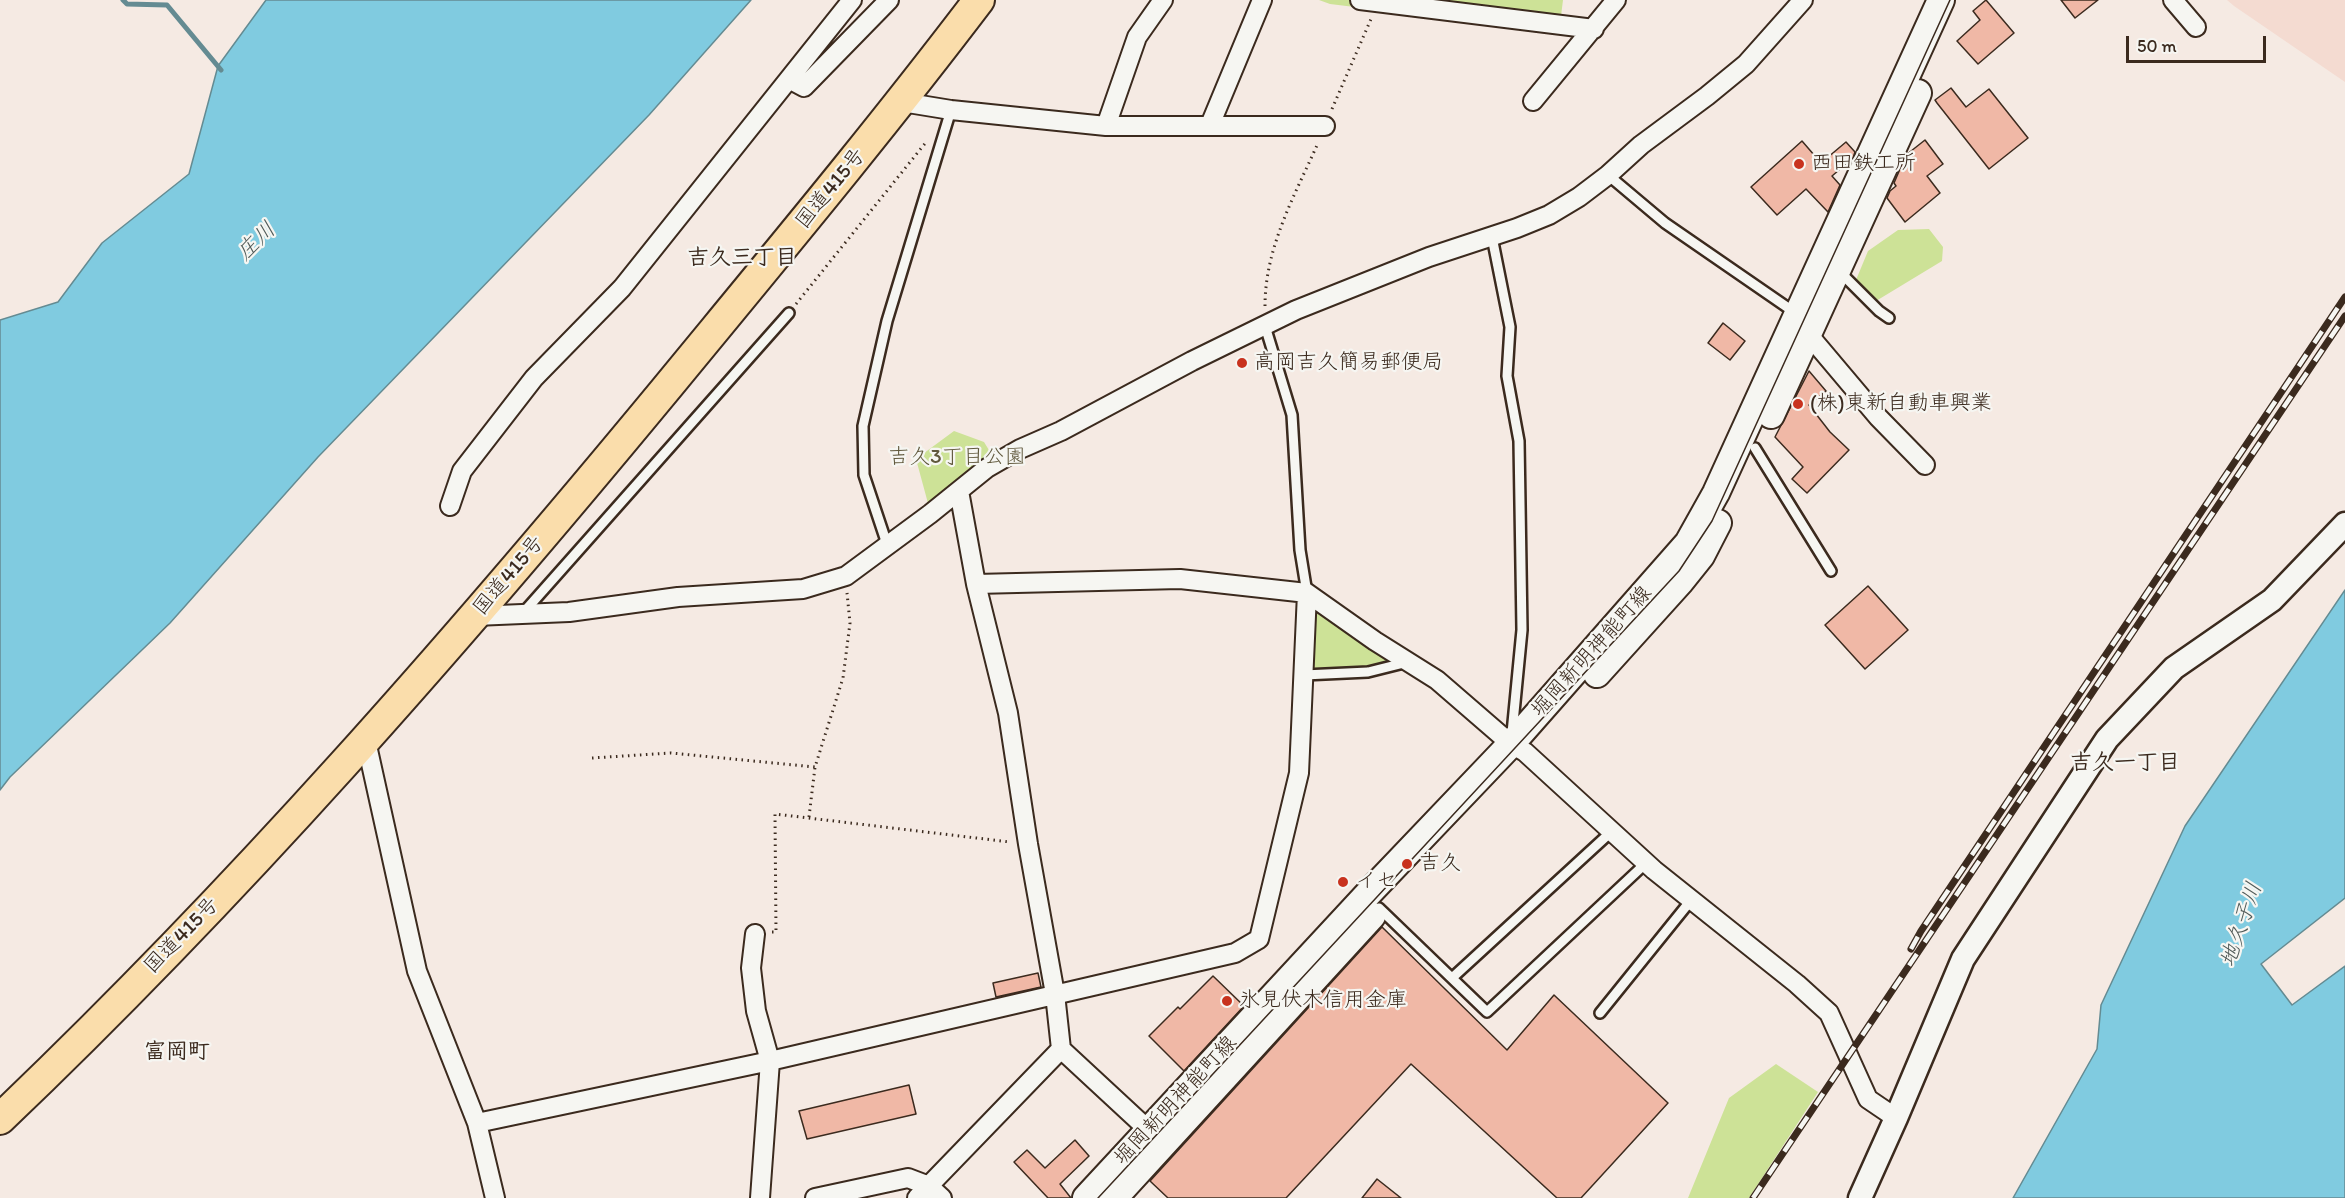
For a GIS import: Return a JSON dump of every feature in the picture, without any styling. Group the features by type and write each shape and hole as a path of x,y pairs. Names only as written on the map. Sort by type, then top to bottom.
{"highway":[{"name":"国道415号","path":"0,1119 81,1042 366,741 632,430 902,102 979,0"}],"main road":[{"name":"堀岡新明神能町線","path":"1114,1198 1156,1138 1367,895 1518,748 1681,581 1701,556 1755,448 1803,324 1941,0"},
{"name":"堀岡新明神能町線","path":"1086,1198 1156,1138 1379,908 1518,748 1688,543 1803,324 1838,269 1960,0"}],"street":[{"path":"450,506 462,471 534,378 622,288 852,0"},
{"path":"789,79 804,87 889,0"},
{"path":"1106,126 1137,37 1163,0"},
{"path":"1210,125 1262,0"},
{"path":"1533,101 1616,0"},
{"path":"475,616 569,612 678,597 803,589 846,576 987,468 1020,449 1061,431 1191,361 1296,310 1429,257 1492,237 1549,215 1579,197 1641,145 1746,64 1803,0"},
{"path":"2173,0 2196,27"},
{"path":"1369,1 1594,29"},
{"path":"902,102 951,110 1106,126 1325,126"},
{"path":"1803,324 1878,417 1925,465"},
{"path":"959,491 976,584 1008,713 1028,844 1055,994 1061,1049 1156,1138"},
{"path":"1860,1198 1963,959 2107,739 2174,668 2272,600 2345,524"},
{"path":"976,584 1180,579 1307,593 1375,641 1437,680 1518,748 1646,863 1797,984 1829,1013 1868,1099 1896,1118"},
{"path":"477,1122 770,1061 1235,953 1259,939 1299,773 1307,593"},
{"path":"366,741 417,971 477,1122 495,1198"},
{"path":"755,934 751,968 756,1011 770,1061 760,1198"},
{"path":"815,1198 908,1178 930,1194 1061,1049"}],"lane":[{"path":"887,544 864,475 863,426 887,321 951,110"},
{"path":"1608,175 1665,223 1803,324"},
{"path":"1492,237 1509,327 1507,376 1519,441 1522,630 1518,748"},
{"path":"1838,269 1879,311 1889,318"},
{"path":"521,615 789,313"},
{"path":"1265,326 1292,415 1300,550 1307,593"},
{"path":"1755,448 1831,571"},
{"path":"1304,675 1368,672 1409,662"},
{"path":"1452,978 1611,832"},
{"path":"1379,908 1487,1012 1646,863"},
{"path":"1599,1013 1692,898"}],"path":[{"path":"1265,326 1265,288 1275,239 1325,126 1369,1"},
{"path":"789,313 929,138"},
{"path":"809,817 815,767 843,678 850,623 846,576"},
{"path":"592,758 671,753 815,767"},
{"path":"755,934 776,932 775,814 1028,844"}],"shaded area":[{"path":"2227,0 2345,0 2345,82 2234,6"}],"green space":[{"path":"1319,0 1563,0 1559,32 1330,4"},
{"path":"1929,229 1943,247 1942,261 1876,301 1856,280 1868,251 1898,230"},
{"name":"吉久3丁目公園","path":"954,431 984,442 995,460 929,507 916,459"},
{"path":"1307,593 1409,662 1368,672 1304,675"},
{"path":"1776,1064 1818,1092 1749,1198 1688,1198 1729,1098"}],"water":[{"name":"庄川","path":"266,0 751,0 649,115 318,457 170,623 10,777 0,790 0,320 58,302 102,243 189,174 218,66"},
{"name":"地久子川","path":"2345,590 2345,898 2261,964 2292,1005 2345,966 2345,1198 2013,1198 2097,1049 2101,1005 2185,826"}],"building":[{"path":"1986,0 2014,33 1978,64 1957,41 1980,20 1973,11"},
{"path":"2061,0 2098,0 2075,18"},
{"path":"1951,88 1966,107 1989,89 2028,138 1989,169 1935,100"},
{"path":"1925,140 1943,164 1927,176 1940,193 1905,222 1887,198 1896,186 1894,183 1906,155"},
{"name":"西田鉄工所","path":"1802,141 1821,163 1846,142 1855,152 1853,158 1832,176 1840,185 1828,212 1806,189 1777,215 1751,187"},
{"path":"1723,323 1745,341 1730,360 1708,343"},
{"path":"1809,371 1826,391 1809,405 1830,432 1849,450 1807,493 1792,479 1803,467 1775,437"},
{"path":"1868,586 1908,630 1865,669 1825,625"},
{"path":"1382,927 1507,1050 1554,995 1668,1103 1581,1198 1557,1198 1411,1064 1286,1198 1168,1198 1150,1181"},
{"path":"1038,973 1041,987 996,997 993,983"},
{"path":"1213,976 1244,1006 1184,1071 1149,1036"},
{"path":"909,1085 916,1114 807,1139 799,1111"},
{"path":"1075,1140 1089,1156 1060,1184 1071,1198 1048,1198 1014,1162 1027,1150 1045,1168"},
{"path":"1377,1179 1401,1198 1362,1198"}],"waterway":[{"path":"123,0 127,4 167,5 221,70"}],"tram line":[{"path":"1098,1198 1679,571 1712,521 1950,0"}],"railway":[{"path":"1911,949 2345,297"},
{"path":"1753,1198 2345,316"}],"place":[{"name":"西田鉄工所","path":"1799,164"},
{"name":"高岡吉久簡易郵便局","path":"1242,363"},
{"name":"(株)東新自動車興業","path":"1798,404"},
{"name":"吉久","path":"1407,864"},
{"name":"イセ","path":"1343,882"},
{"name":"氷見伏木信用金庫","path":"1227,1001"}],"district":[{"name":"吉久三丁目","path":"742,258"},
{"name":"吉久一丁目","path":"2125,763"},
{"name":"富岡町","path":"177,1052"}]}
